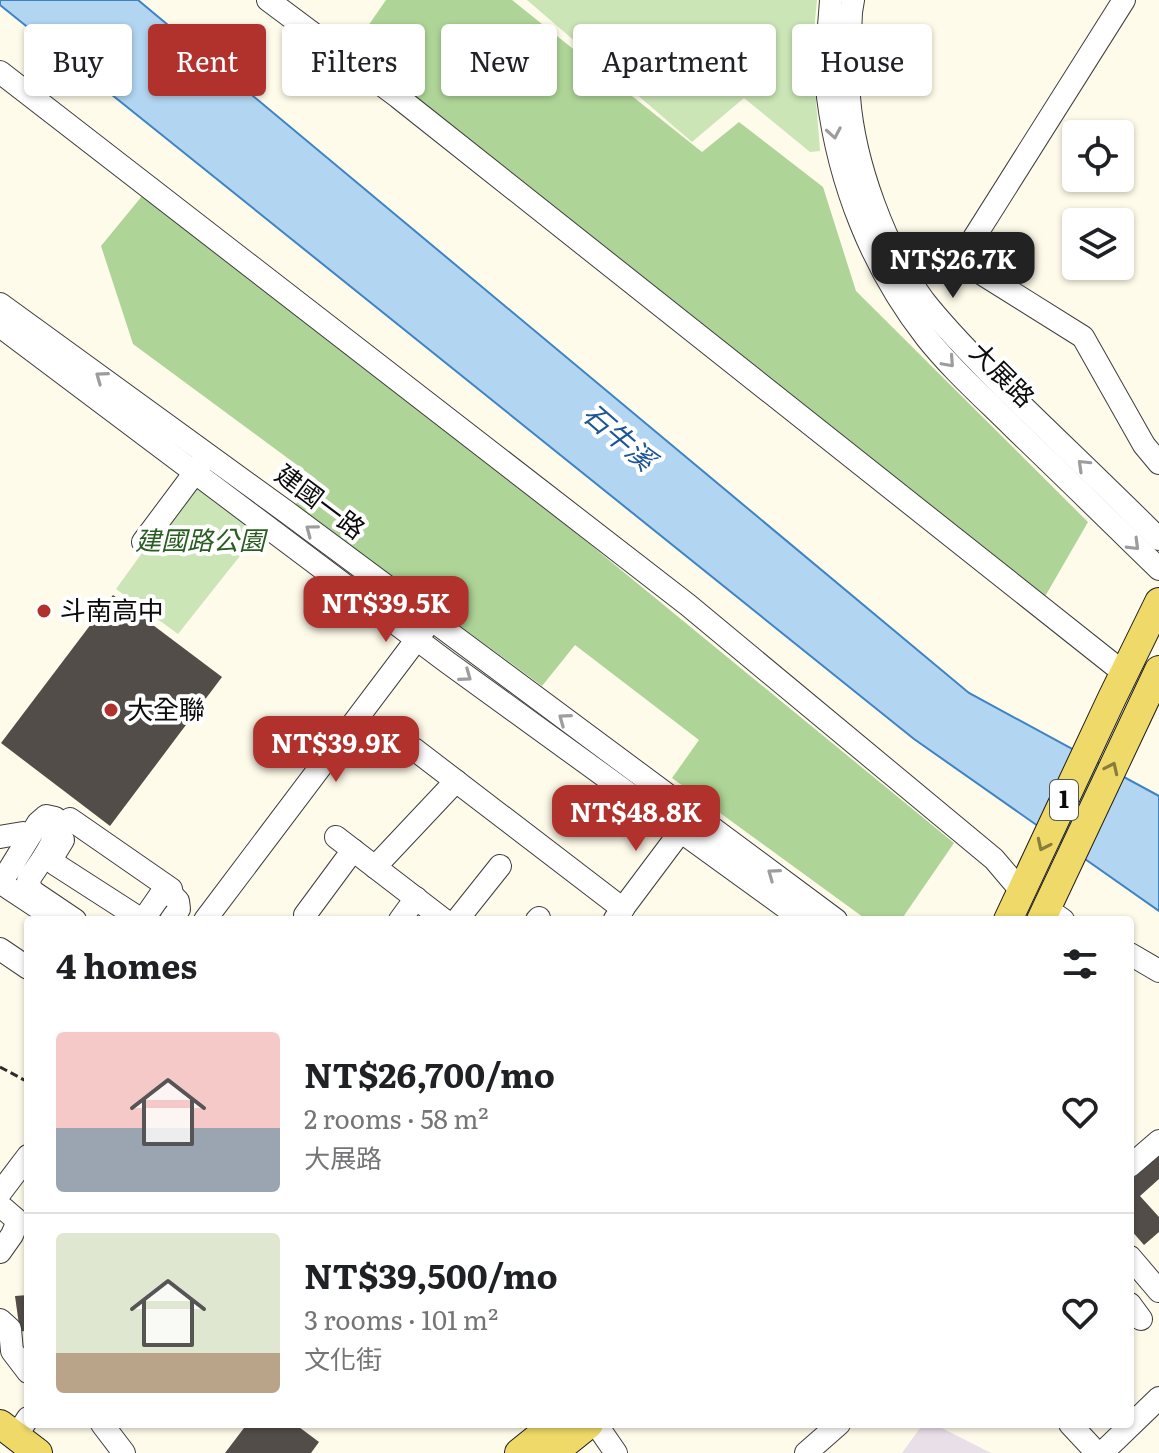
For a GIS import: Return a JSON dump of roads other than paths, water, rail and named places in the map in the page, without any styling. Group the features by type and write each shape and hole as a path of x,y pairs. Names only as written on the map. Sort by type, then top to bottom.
{"main road":[{"name":"1","path":"1016,904 1159,602"},
{"name":"1","path":"1048,916 1159,670"},
{"path":"15,1426 38,1453"},
{"path":"519,1453 550,1428"},
{"path":"553,1453 584,1428"}],"street":[{"path":"268,0 398,97 1118,685"},
{"name":"大展路","path":"831,0 827,95 840,165 862,230 886,278 926,337 965,380 1159,569"},
{"name":"大展路","path":"853,0 849,96 854,128 868,189 895,254 923,299 956,340 1159,539"},
{"path":"1124,0 960,260 1083,337 1144,445 1159,463"},
{"path":"0,72 688,605 994,859 1016,904"},
{"name":"建國一路","path":"0,304 195,464 417,639 830,916"},
{"name":"建國一路","path":"0,326 195,464 431,620 688,823 789,916"},
{"path":"150,509 195,464"},
{"path":"143,542 195,464"},
{"path":"215,916 431,620"},
{"path":"414,749 618,914 688,823"},
{"path":"375,867 456,781"},
{"path":"0,868 38,810 49,805 171,889 179,909 174,916"},
{"path":"51,916 1,883 38,823 46,816 55,818 58,823 56,835 28,881 32,891 69,916"},
{"path":"70,819 70,831 52,858 55,864 136,916"},
{"path":"0,837 23,833"},
{"path":"305,915 344,843 439,916"},
{"path":"460,916 500,866"},
{"path":"145,916 161,894 172,895"},
{"path":"403,916 416,898"},
{"path":"0,949 24,965"},
{"path":"1134,956 1159,971"},
{"path":"1134,1163 1159,1141"},
{"path":"0,1252 18,1221 2,1191 24,1161"},
{"path":"1134,1262 1159,1291"},
{"path":"0,1320 10,1329 12,1351 24,1367"},
{"path":"1134,1421 1159,1398"},
{"path":"105,1428 124,1453"},
{"path":"599,1428 616,1453"},
{"path":"806,1453 834,1428"},
{"path":"1074,1428 1100,1453 1127,1428"}],"water":[{"name":"石牛溪","path":"0,0 138,0 167,24 148,24 148,96 253,96 969,693 1159,796 1159,911 914,739 113,96 132,96 132,24 24,24 0,5"}],"place":[{"name":"斗南高中","path":"44,611"},
{"name":"大全聯","path":"111,710"}],"park label":[{"name":"建國路公園","path":"200,541"}]}
